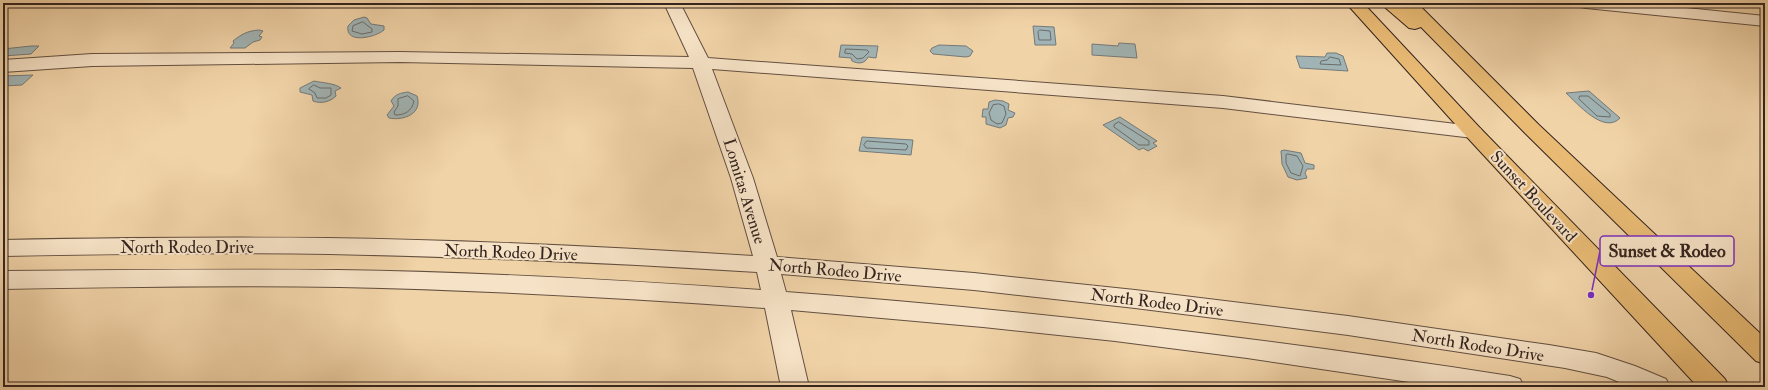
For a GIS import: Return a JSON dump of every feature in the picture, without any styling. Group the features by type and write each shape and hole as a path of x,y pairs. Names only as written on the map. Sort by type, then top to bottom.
{"main road":[{"name":"Sunset Boulevard","path":"1354,3 1715,387"},
{"path":"1388,3 1477,73"},
{"path":"1407,3 1538,134 1765,354"}],"street":[{"name":"Lomitas Avenue","path":"672,3 701,63 739,163 768,264 796,387"},
{"path":"1586,3 1765,21"},
{"path":"3,66 92,60 392,57 701,63 1223,102 1474,132"},
{"name":"North Rodeo Drive","path":"3,248 227,247 465,249 768,264 1094,294 1425,336 1587,362 1623,372 1656,387"},
{"name":"North Rodeo Drive","path":"3,280 268,279 447,282 605,289 777,300 940,314 1102,331 1278,352 1510,387"}],"water":[{"path":"364,17 367,18 371,24 384,26 384,30 368,37 362,38 351,36 348,32 348,26 354,20"},
{"path":"1033,26 1054,27 1056,45 1035,45"},
{"path":"259,30 263,31 259,36 262,37 260,40 253,42 245,48 230,48 234,43 233,41 239,36 248,32"},
{"path":"1119,43 1135,44 1137,58 1092,55 1092,44 1118,46"},
{"path":"841,45 878,46 876,58 868,57 865,61 857,63 852,61 851,58 839,57"},
{"path":"939,45 966,46 973,51 970,56 966,57 933,54 930,51 932,48"},
{"path":"39,46 31,54 3,56 3,49"},
{"path":"1327,53 1336,53 1343,56 1348,71 1300,68 1296,56 1325,57"},
{"path":"33,75 22,85 3,86 3,76"},
{"path":"314,81 332,84 341,88 335,91 336,96 331,100 316,102 313,101 312,95 300,92 300,88"},
{"path":"1589,91 1620,118 1614,122 1606,123 1599,120 1591,116 1566,93"},
{"path":"408,92 417,96 418,102 414,112 406,117 394,119 389,118 387,115 394,106 391,101 398,94"},
{"path":"995,100 1003,101 1009,104 1008,110 1015,113 1013,117 1008,118 1006,125 1000,128 986,124 986,117 982,117 983,109 988,109 989,102"},
{"path":"1120,117 1157,141 1153,143 1157,146 1148,151 1143,148 1139,150 1103,125"},
{"path":"862,137 913,140 911,155 859,151"},
{"path":"1284,150 1301,153 1305,163 1314,165 1314,169 1307,169 1305,173 1307,178 1297,180 1288,177 1282,164 1281,151"}],"place":[{"name":"Sunset & Rodeo","path":"1591,295"}]}
